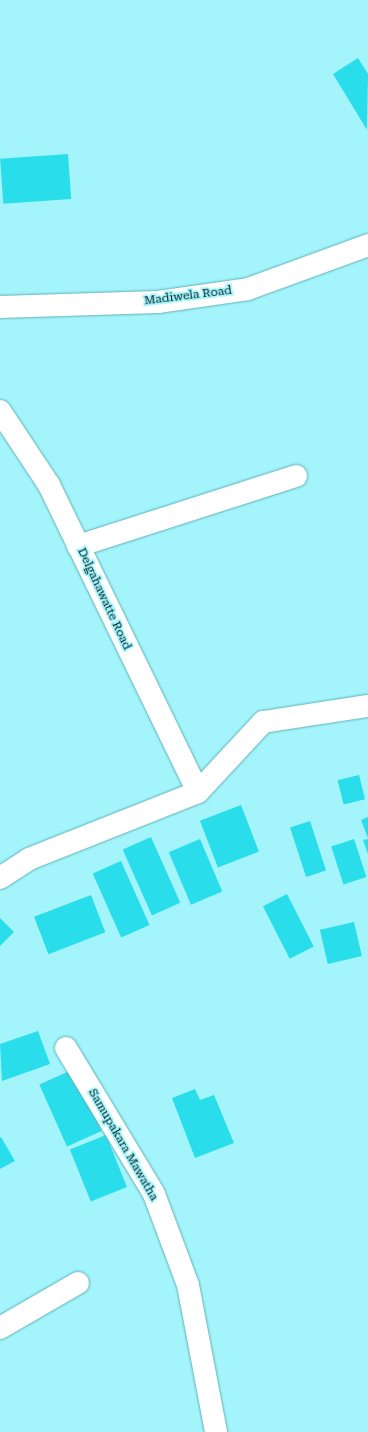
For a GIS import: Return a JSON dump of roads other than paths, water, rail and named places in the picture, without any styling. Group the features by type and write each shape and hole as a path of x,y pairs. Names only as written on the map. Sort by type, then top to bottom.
{"street":[{"name":"Madiwela Road","path":"0,307 158,302 248,289 368,245"},
{"name":"Delgahawatte Road","path":"0,411 49,485 198,792"},
{"path":"78,546 296,476"},
{"path":"0,878 29,859 198,792 263,722 368,706"},
{"name":"Samupakara Mawatha","path":"66,1048 154,1194 188,1285 216,1432"},
{"path":"0,1328 78,1283"}]}
